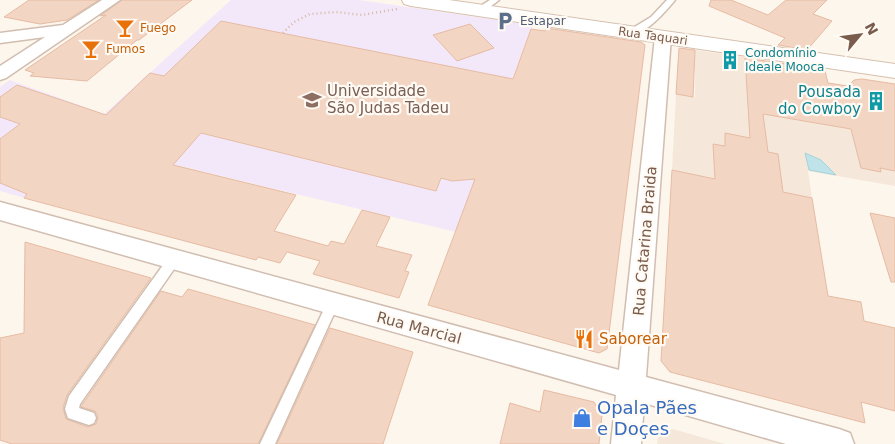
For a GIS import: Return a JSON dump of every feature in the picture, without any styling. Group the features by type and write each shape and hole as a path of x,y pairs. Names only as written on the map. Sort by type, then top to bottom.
{"main road":[{"name":"Rua Taquari","path":"420,2 631,33 658,28 895,71"}],"street":[{"path":"0,74 112,0"},
{"name":"Rua Catarina Braida","path":"626,444 658,28"},
{"path":"0,38 68,29"},
{"path":"24,58 39,43 40,40 37,33"},
{"name":"Rua Marcial","path":"0,211 175,258 332,305 839,444"}],"lane":[{"path":"479,11 496,0"},
{"path":"658,28 672,0"},
{"path":"89,418 74,413 72,409 74,401 175,258"},
{"path":"267,444 332,305"}],"path":[{"path":"282,33 294,22 310,14 336,12 362,15 420,2"}],"shaded area":[{"name":"Universidade São Judas Tadeu","path":"231,0 359,0 532,25 456,232 74,141 24,198 0,191 0,87 10,80 104,114"},
{"path":"695,50 745,57 748,112 895,136 895,186 808,171 812,198 672,170 676,94 695,97"},
{"path":"673,429 725,444 657,444 658,438 664,432"}],"water":[{"path":"805,153 821,160 836,175 809,170"}],"building":[{"path":"29,0 99,0 67,20 40,24 4,17"},
{"path":"122,0 192,0 137,40 87,81 30,76 34,73 25,70 106,15 100,16"},
{"path":"711,0 731,0 768,15 786,0 827,0 813,14 832,21 807,50 778,45 785,38 709,6"},
{"path":"221,21 513,79 531,29 545,31 546,28 641,42 645,45 607,349 599,353 428,305 475,179 452,181 441,178 436,191 201,133 173,165 296,195 274,231 328,246 331,241 344,244 362,210 390,217 376,246 412,255 405,271 409,272 399,298 313,274 320,261 287,252 280,263 258,257 256,260 24,198 27,194 0,183 0,139 20,124 0,117 0,97 17,85 106,115 150,73 164,76"},
{"path":"470,24 494,48 457,61 433,35"},
{"path":"679,48 695,50 693,97 676,94"},
{"path":"745,58 825,71 828,83 848,86 854,80 862,79 895,84 895,171 880,168 881,172 861,168 851,129 763,114 768,152 778,154 783,192 812,198 828,296 861,302 864,321 895,328 895,411 861,402 865,423 670,372 661,361 672,170 715,179 713,144 725,146 725,133 750,138"},
{"path":"870,213 895,218 895,282 891,282"},
{"path":"25,242 151,278 67,395 63,408 66,419 88,427 96,424 98,417 95,411 81,407 82,405 161,291 182,297 188,289 315,325 258,444 12,444 0,440 0,338 24,333"},
{"path":"330,328 413,352 383,444 277,444"},
{"path":"544,390 594,402 602,415 599,444 500,444 510,403 540,412"}],"place":[{"name":"Estapar","path":"505,21"},
{"name":"Fuego","path":"125,28"},
{"name":"Fumos","path":"91,49"},
{"name":"Condomínio Ideale Mooca","path":"730,60"},
{"name":"Universidade São Judas Tadeu","path":"312,100"},
{"name":"Pousada do Cowboy","path":"876,101"},
{"name":"Saborear","path":"584,339"},
{"name":"Opala Pães e Doçes","path":"582,418"}]}
